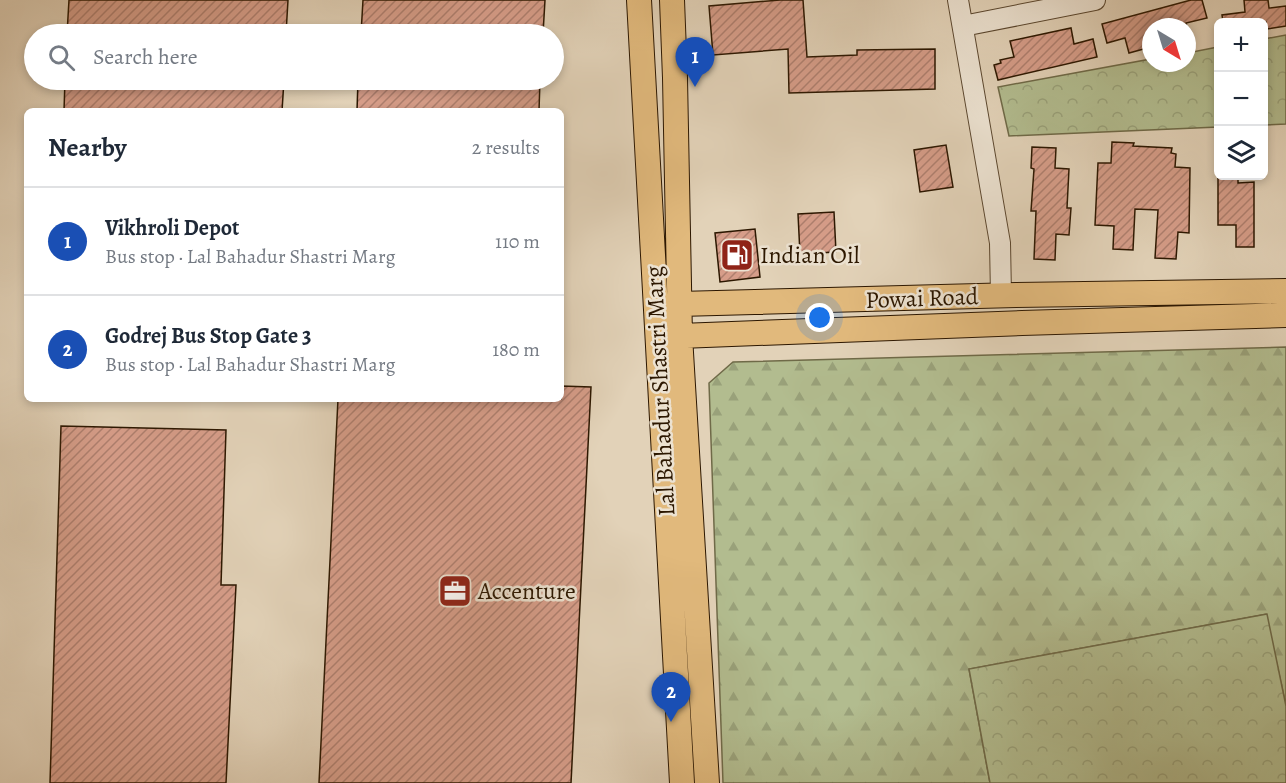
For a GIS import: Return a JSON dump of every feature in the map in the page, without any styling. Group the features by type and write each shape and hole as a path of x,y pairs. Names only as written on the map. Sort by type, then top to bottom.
{"main road":[{"name":"Lal Bahadur Shastri Marg","path":"639,0 682,783"},
{"name":"Lal Bahadur Shastri Marg","path":"672,0 680,336 707,783"},
{"path":"644,80 675,78"},
{"name":"Powai Road","path":"679,304 1001,295 1286,291"},
{"path":"657,324 679,304"},
{"name":"Powai Road","path":"657,324 680,336 1286,315"}],"street":[{"path":"958,0 1000,243 1001,295"},
{"path":"963,26 1050,4 1095,0"}],"green space":[{"path":"1286,35 1286,124 1268,125 1268,38"},
{"path":"1214,48 1214,127 1009,136 998,87 1142,61 1142,72 1196,72 1196,51"},
{"path":"1286,347 1286,706 1266,614 969,669 990,783 723,783 709,383 733,362"},
{"path":"1267,614 1286,706 1286,783 990,783 969,669"}],"building":[{"path":"69,0 288,0 287,24 68,24"},
{"path":"363,0 545,0 544,24 362,24"},
{"path":"803,0 807,57 857,55 857,50 935,49 935,89 789,93 788,49 713,55 709,6"},
{"path":"1191,0 1202,0 1207,18 1196,21 1196,18 1142,18 1142,49 1129,53 1125,38 1107,43 1102,24"},
{"path":"1244,0 1268,0 1269,8 1286,6 1286,26 1268,29 1268,18 1222,18 1222,15 1245,12"},
{"path":"1071,28 1074,44 1093,39 1097,57 998,80 994,65 1001,63 1000,60 1014,57 1010,41"},
{"path":"65,90 283,90 282,108 64,108"},
{"path":"358,90 540,90 539,108 357,108"},
{"path":"1112,142 1134,143 1133,146 1172,148 1171,153 1176,154 1175,167 1190,168 1189,233 1178,232 1176,259 1155,258 1158,210 1135,209 1133,250 1113,249 1114,226 1095,225 1098,163 1111,163"},
{"path":"946,145 953,187 920,192 914,150"},
{"path":"1032,147 1056,148 1055,168 1069,169 1067,208 1071,208 1069,235 1056,234 1055,260 1034,259 1036,211 1031,211 1034,169 1031,168"},
{"path":"1218,180 1238,180 1238,183 1254,182 1254,247 1236,247 1236,225 1218,225"},
{"path":"834,212 836,252 800,254 798,214"},
{"name":"Indian Oil","path":"755,229 760,277 720,282 715,233"},
{"name":"Accenture","path":"564,386 591,387 571,783 319,783 338,402 564,402"},
{"path":"61,426 226,430 221,585 236,585 226,783 50,783"}],"place":[{"name":"Vikhroli Depot","path":"695,87"},
{"name":"Indian Oil","path":"737,255"},
{"name":"Accenture","path":"455,591"},
{"name":"Godrej Bus Stop Gate 3","path":"671,722"}]}
